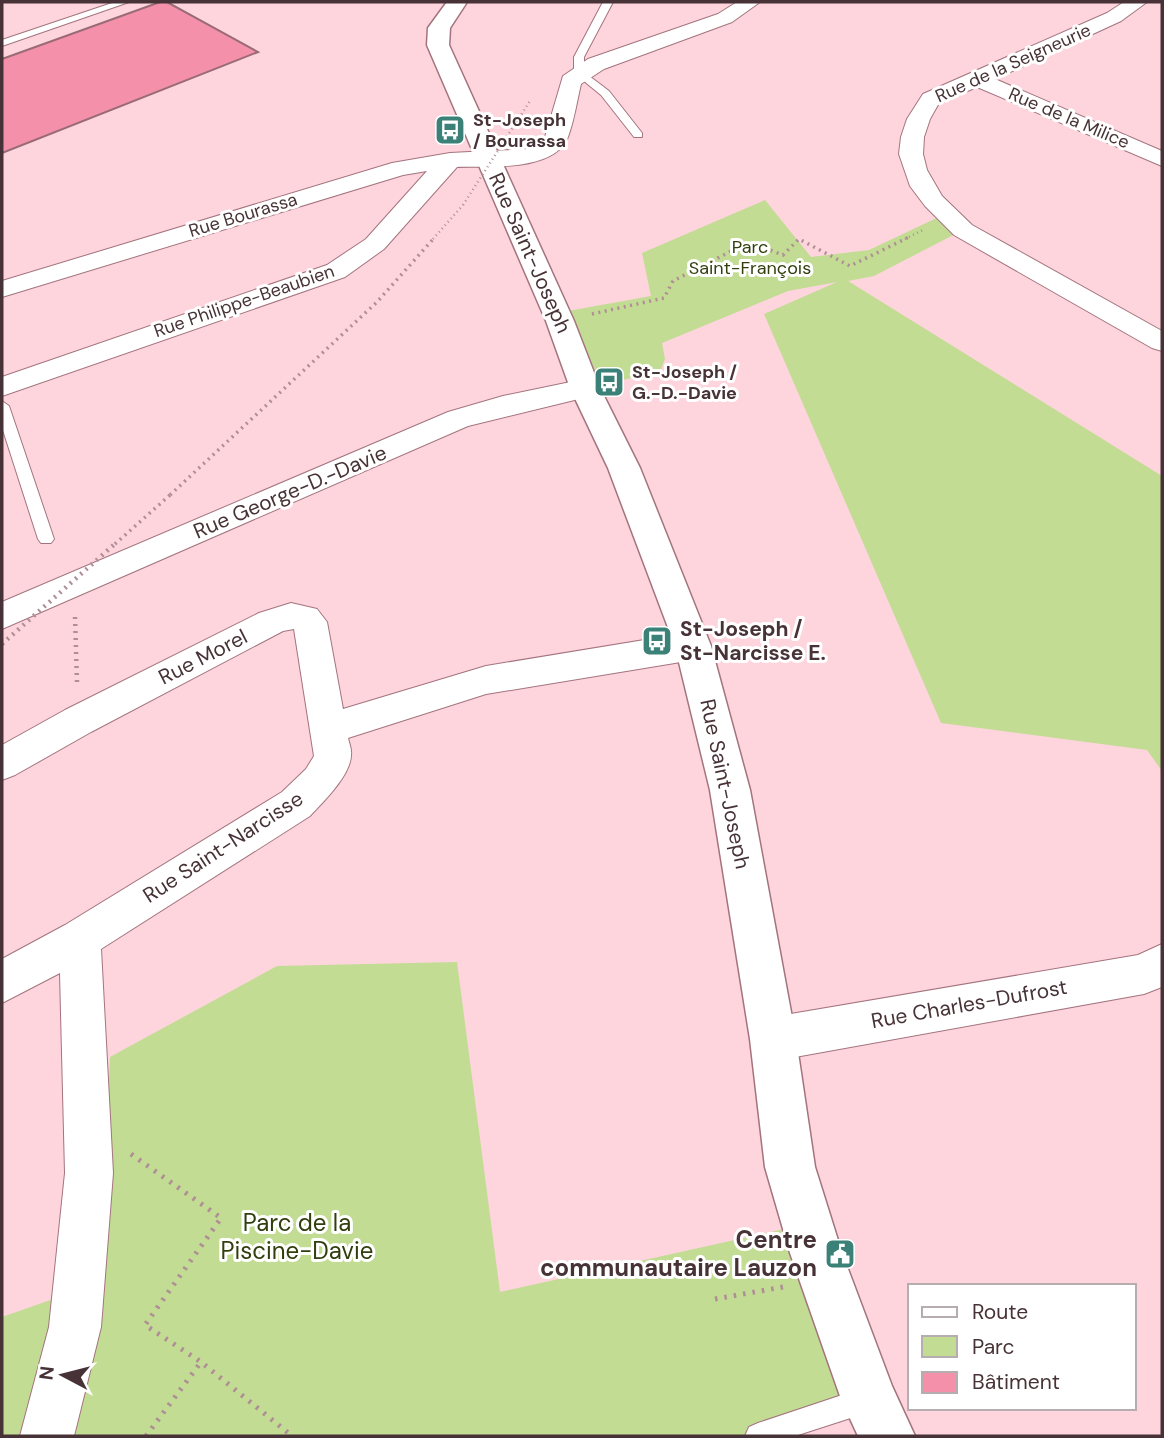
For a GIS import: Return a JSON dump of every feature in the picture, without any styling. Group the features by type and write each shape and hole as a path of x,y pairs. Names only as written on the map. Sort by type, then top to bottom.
{"street":[{"name":"Rue Saint-Joseph","path":"457,2 439,28 438,45 561,321 585,388 624,468 693,646 730,790 773,1039 790,1167 869,1399 887,1436"},
{"path":"579,73 596,64 725,18 750,2"},
{"name":"Rue de la Seigneurie","path":"1136,6 931,99 916,118 911,138 911,159 919,182 936,206 963,230 1162,342"},
{"name":"Rue Bourassa","path":"2,289 400,168 450,160 533,155 547,149 556,139 566,91 579,73"},
{"name":"Rue de la Milice","path":"975,78 1162,159"},
{"name":"Rue Philippe-Beaubien","path":"2,387 336,271 376,244 450,160"},
{"name":"Rue George-D.-Davie","path":"2,616 458,419 503,405 585,388"},
{"name":"Rue Morel","path":"2,764 78,721 271,622 293,614 310,622 329,729"},
{"path":"329,729 486,680 693,646"},
{"name":"Rue Saint-Narcisse","path":"2,982 80,939 296,804 320,780 333,757 329,729"},
{"path":"47,1436 75,1327 89,1173 80,939"},
{"name":"Rue Charles-Dufrost","path":"773,1039 1144,974 1162,964"}],"lane":[{"path":"2,43 124,2"},
{"path":"608,2 579,57 579,73 605,93 638,135"},
{"path":"2,406 46,539"},
{"path":"758,1436 869,1399"}],"path":[{"path":"2,644 170,495 377,302 463,205 530,101"},
{"path":"561,321 664,299 673,281 749,242 783,255 799,239 850,266 949,218"},
{"path":"74,585 78,721"},
{"path":"87,1126 221,1218 145,1325 201,1362 292,1436"},
{"path":"715,1299 827,1279"},
{"path":"146,1436 201,1362"}],"green space":[{"name":"Parc Saint-François","path":"765,200 811,257 869,250 945,214 963,230 874,276 848,281 1162,476 1162,771 1147,750 941,723 764,314 837,282 788,291 662,343 665,359 660,372 585,388 557,313 651,296 642,253"},
{"name":"Parc de la Piscine-Davie","path":"457,962 500,1292 807,1224 869,1399 758,1436 2,1436 2,1317 99,1283 110,1057 277,966"}],"building":[{"path":"160,2 167,2 258,52 2,153 2,59"}],"place":[{"name":"St-Joseph / Bourassa","path":"450,130"},
{"name":"St-Joseph / G.-D.-Davie","path":"609,382"},
{"name":"St-Joseph / St-Narcisse E.","path":"657,641"},
{"name":"Centre communautaire Lauzon","path":"840,1254"}]}
